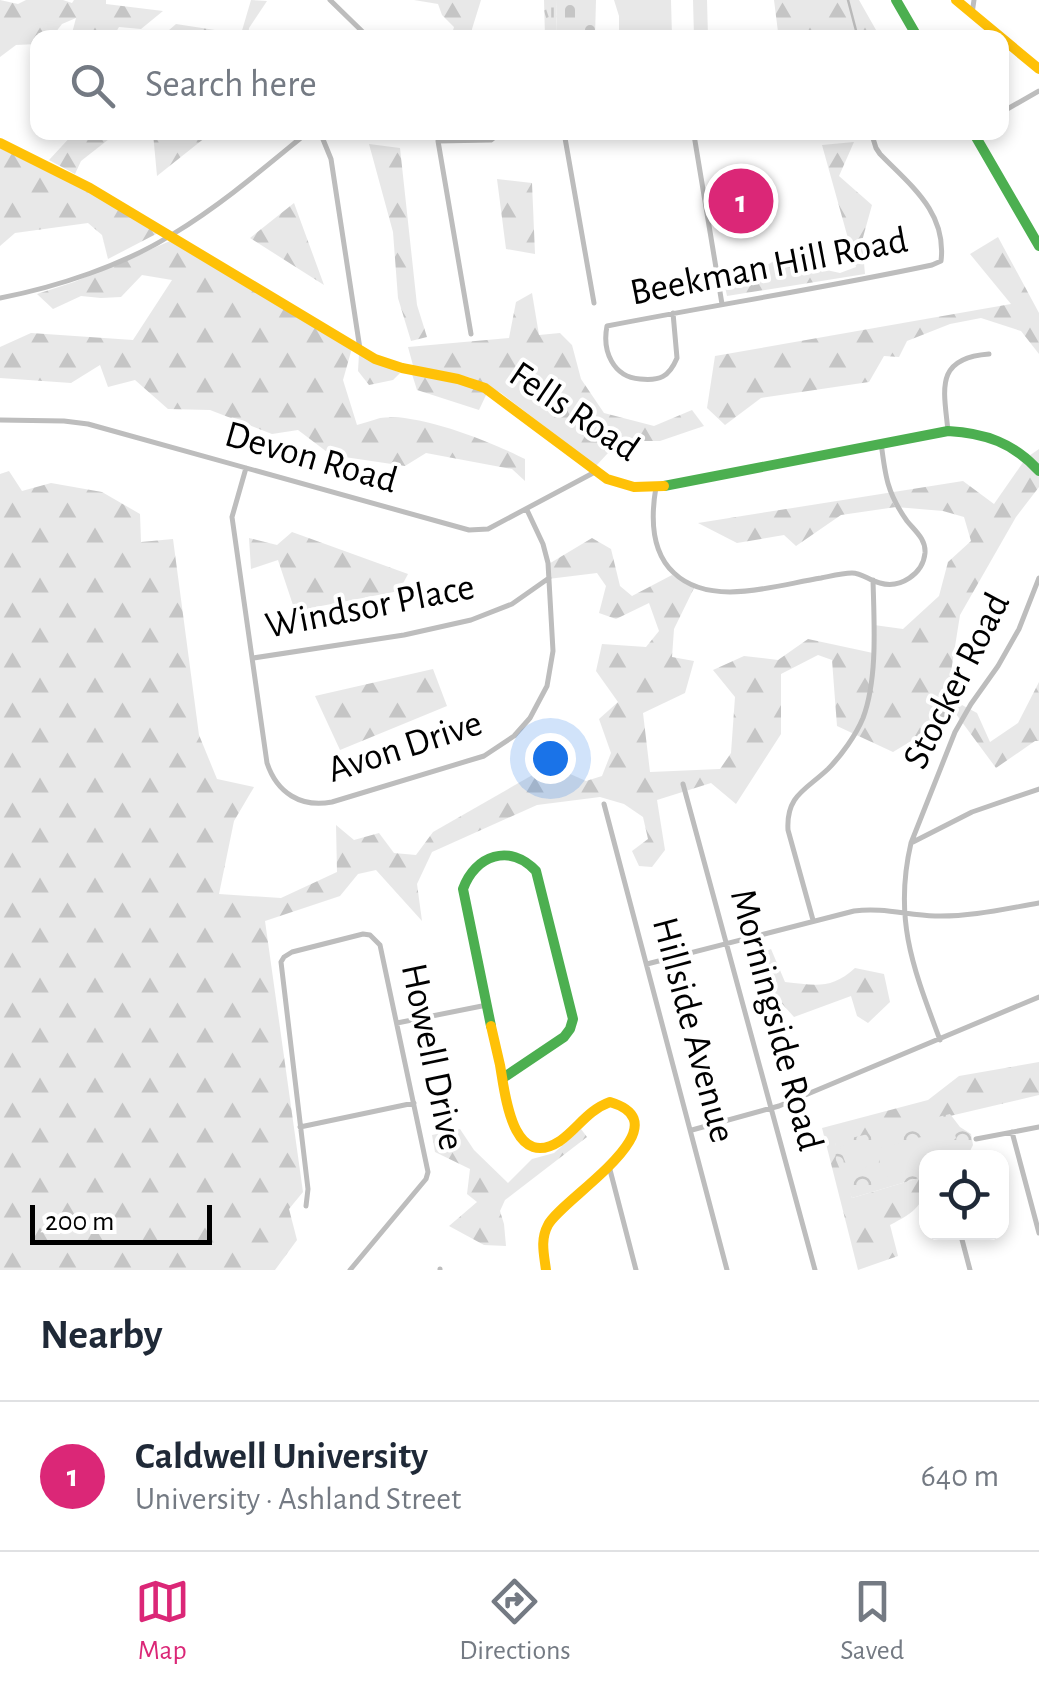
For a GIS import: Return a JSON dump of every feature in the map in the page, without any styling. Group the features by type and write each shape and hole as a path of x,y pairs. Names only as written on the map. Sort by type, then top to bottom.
{"street":[{"path":"330,0 361,30"},
{"path":"896,0 913,30"},
{"path":"956,0 991,30"},
{"path":"972,14 974,0"},
{"path":"1009,44 1039,69"},
{"path":"1009,108 1039,90"},
{"path":"0,298 89,273 170,236 298,140"},
{"path":"324,140 332,159 361,352"},
{"path":"472,334 438,141 491,140"},
{"path":"566,140 594,303"},
{"path":"695,140 722,304"},
{"name":"Beekman Hill Road","path":"672,313 678,358 675,364 662,379 622,375 610,358 607,326 672,313 722,304 845,284 942,261 929,204 880,154 874,140"},
{"path":"978,140 1039,246"},
{"name":"Fells Road","path":"0,143 90,188 361,352 400,369 455,377 486,388 595,472 625,486 656,487 948,431 998,440 1018,450 1039,470"},
{"path":"948,431 946,375 964,360 989,354"},
{"name":"Devon Road","path":"0,420 88,424 469,530 488,529 595,472"},
{"path":"656,487 654,538 658,550 667,566 687,582 706,590 723,592 854,572 880,584 896,583 911,579 925,555 923,540 886,484 881,442"},
{"name":"Avon Drive","path":"246,468 232,517 267,763 282,790 316,804 484,756 522,729 537,708 550,675 552,651 544,544 527,510"},
{"name":"Windsor Place","path":"253,658 404,635 471,620 512,604 549,578"},
{"name":"Stocker Road","path":"940,1040 912,964 904,912 911,844 955,732 1019,628 1039,578"},
{"path":"813,921 788,818 796,797 831,766 863,718 872,675 873,580"},
{"name":"Morningside Road","path":"684,784 815,1270"},
{"path":"911,844 972,812 1039,789"},
{"name":"Hillside Avenue","path":"604,804 727,1270"},
{"path":"503,1078 564,1037 573,1014 536,871 527,860 514,854 478,864 470,871 464,884 464,899 503,1078 516,1130 524,1141 536,1147 555,1144 601,1104 615,1103 627,1109 634,1120 634,1138 626,1149 549,1222 542,1244 546,1270"},
{"path":"646,964 864,910 966,916 1039,903"},
{"name":"Howell Drive","path":"306,1206 308,1189 280,968 284,957 292,952 362,934 373,936 380,945 428,1170 427,1177 350,1270"},
{"path":"691,1130 771,1108 1039,997"},
{"path":"397,1023 487,1005"},
{"path":"300,1127 414,1103"},
{"path":"976,1139 1039,1127"},
{"path":"1012,1132 1039,1233"},
{"path":"609,1166 636,1270"},
{"path":"962,1240 970,1270"}],"green space":[{"path":"0,0 18,4 26,0 106,0 106,4 163,11 141,29 73,30 76,18 57,30 30,30 30,44 16,45 0,57"},
{"path":"251,0 267,1 249,30 242,30"},
{"path":"414,0 481,0 472,30 453,30 438,4"},
{"path":"544,0 556,0 557,30 545,30"},
{"path":"556,0 596,0 595,30 557,30"},
{"path":"614,0 671,0 672,30 619,30"},
{"path":"693,0 707,0 708,30 694,30"},
{"path":"774,0 859,0 876,30 778,30"},
{"path":"176,24 215,30 169,30"},
{"path":"67,140 108,140 81,161 75,174 49,160"},
{"path":"154,140 202,140 157,176"},
{"path":"854,142 839,176 872,205 862,241 865,274 727,296 724,282 746,278 777,259 840,273 856,267 822,145"},
{"path":"0,144 46,165 158,233 108,259 102,235 88,223 15,233 0,246"},
{"path":"369,144 400,148 417,305 427,337 411,341 398,298 393,232"},
{"path":"497,179 532,183 535,254 506,249"},
{"path":"294,203 324,285 250,238"},
{"path":"998,237 1039,313 1039,354 1021,331 981,318 950,324 907,341 899,357 884,356 869,382 761,398 725,425 707,408 715,356 1011,304 970,254"},
{"path":"170,241 352,348 343,380 357,425 396,417 454,430 525,459 525,481 512,469 426,453 405,466 331,455 298,430 272,434 210,410 168,409 135,380 108,387 100,365 71,383 0,378 0,347 31,333 133,340 172,280 142,275 121,297 81,296 53,309 37,294"},
{"path":"532,293 539,335 560,333 572,345 581,379 604,413 654,426 692,410 704,426 660,441 619,441 596,466 501,393 469,377 414,369 408,347 509,338 516,302"},
{"path":"359,354 400,373 393,380 369,385 358,371"},
{"path":"412,374 468,384 487,393 479,410 417,390"},
{"path":"1039,449 1039,487 1016,517 960,615 947,697 977,713 990,742 1018,723 1039,682 1039,741 996,768 956,714 893,752 837,726 832,660 818,655 781,674 781,734 736,804 711,783 657,800 665,850 652,867 639,866 632,851 648,839 643,817 624,804 600,797 537,805 432,852 417,884 422,921 376,870 358,874 340,896 265,921 303,1192 289,1209 297,1240 275,1270 0,1270 0,474 9,471 22,491 51,483 102,492 140,514 141,542 173,539 199,735 217,779 254,787 234,821 219,894 281,898 337,872 336,825 354,840 379,833 394,853 416,855 433,832 550,765 586,781 602,776 611,753 599,719 618,702 596,671 602,644 646,647 659,631 649,603 616,619 599,613 606,586 597,573 548,579 547,565 592,538 611,549 620,586 632,596 672,575 694,588 674,629 672,657 694,661 685,693 643,713 650,772 720,769 731,753 735,697 713,670 744,656 778,660 808,639 873,653 874,625 903,629 939,596 948,562 971,541 964,517 896,507 841,515 796,546 784,535 737,543 698,523 963,481 994,504 1026,458"},
{"path":"292,532 408,574 399,591 295,611 278,560 251,569 249,538 277,545"},
{"path":"433,669 447,706 340,750 315,696"},
{"path":"771,949 785,982 830,983 855,968 884,974 890,1002 868,1023 857,1016 851,996 794,1017 776,997 760,954"},
{"path":"1039,1062 1039,1095 835,1143 852,1198 919,1178 919,1204 890,1225 898,1256 858,1270 822,1128 928,1100 959,1076"},
{"path":"950,1114 971,1134 973,1145 970,1150 919,1150 919,1178 852,1198 836,1160 835,1142"},
{"path":"950,1117 956,1138 941,1146 927,1139 929,1150 919,1150 919,1168 884,1177 876,1149 925,1136 926,1122"},
{"path":"460,1129 474,1150 508,1183 532,1159 554,1153 581,1129 587,1137 505,1200 500,1211 506,1246 484,1245 449,1226 477,1202 467,1194 470,1169 435,1152 432,1135"},
{"path":"862,1141 870,1148 870,1162 860,1170 848,1169 841,1146"}],"waterway":[{"path":"848,0 856,30"}],"traffic: fast":[{"path":"896,0 913,30"},
{"path":"978,140 1039,246"},
{"path":"664,486 948,431 998,441 1039,471"},
{"path":"491,1026 463,889 476,868 505,855 526,862 536,871 573,1019 564,1037 503,1078"}],"traffic: slow":[{"path":"956,0 992,30"},
{"path":"1009,44 1039,69"},
{"path":"0,143 90,188 375,359 485,388 607,479 634,487 664,486"},
{"path":"491,1026 509,1110 521,1138 531,1146 544,1148 560,1141 589,1114 610,1102 630,1113 635,1127 628,1144 613,1162 548,1225 543,1242 546,1270"}],"place":[{"name":"Caldwell University","path":"741,201"}]}
